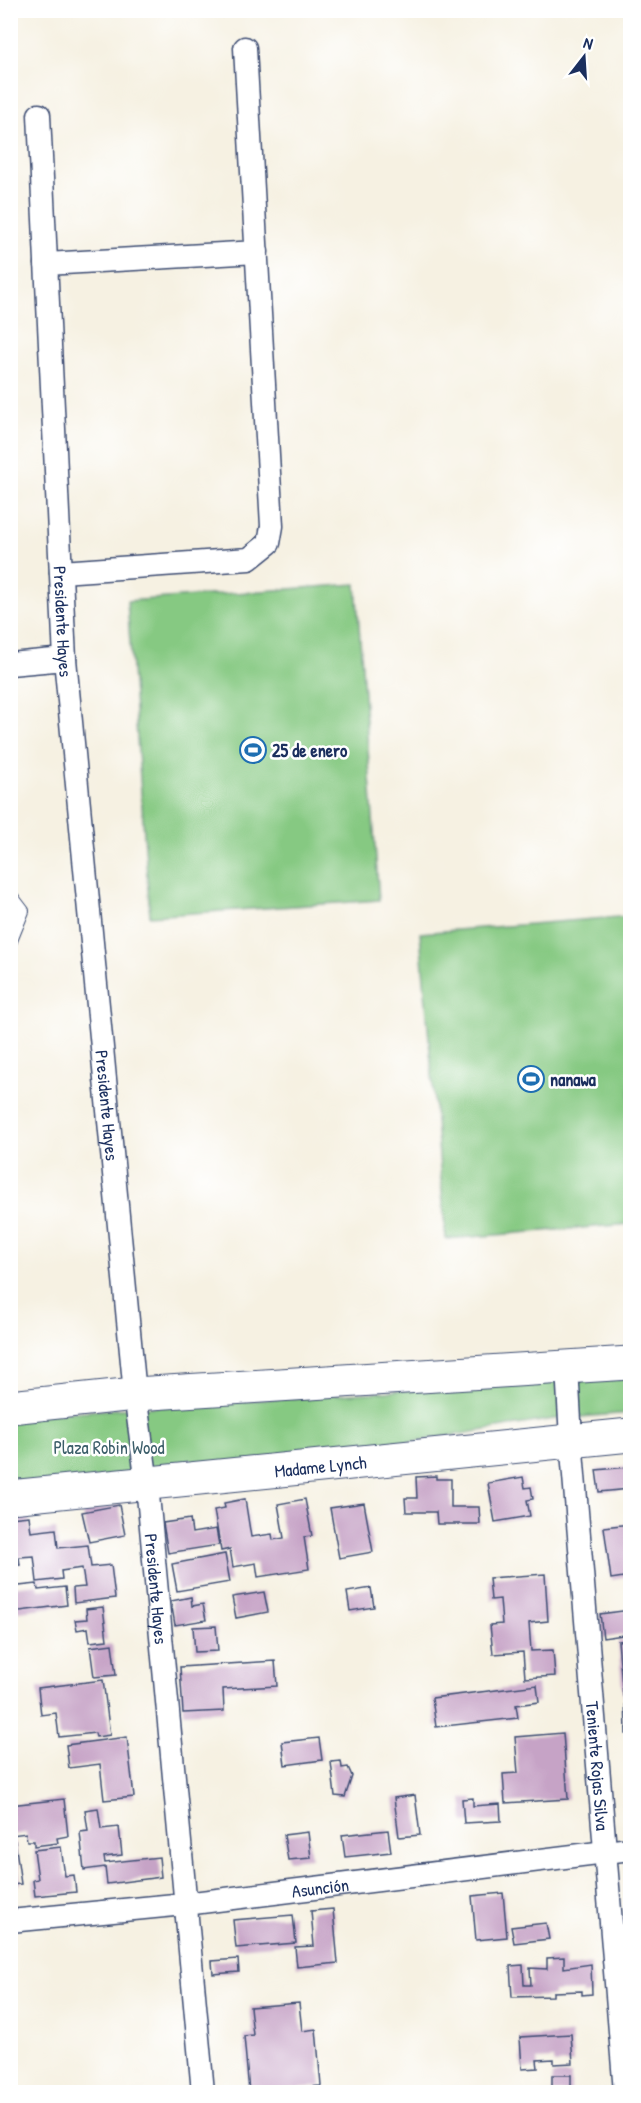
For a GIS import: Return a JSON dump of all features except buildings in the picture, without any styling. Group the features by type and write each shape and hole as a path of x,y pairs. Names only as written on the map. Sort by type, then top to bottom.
{"main road":[{"path":"10,1407 135,1394 630,1363"},
{"name":"Madame Lynch","path":"10,1497 571,1439 630,1435"}],"street":[{"path":"61,572 249,560 269,543 272,526 245,48"},
{"name":"Presidente Hayes","path":"39,116 65,659 135,1394 147,1484 203,2092"},
{"path":"46,264 257,252"},
{"path":"10,664 65,659"},
{"name":"Teniente Rojas Silva","path":"567,1367 625,2092"},
{"name":"Asunción","path":"10,1922 185,1904 630,1849"}],"lane":[{"path":"10,894 24,911 10,943"}],"green space":[{"name":"25 de enero","path":"356,584 379,900 150,916 127,601"},
{"name":"nanawa","path":"630,916 630,1224 446,1239 420,933"},
{"name":"Plaza Robin Wood","path":"630,1376 630,1413 554,1419 133,1487 11,1501 10,1416"}],"place":[{"name":"25 de enero","path":"253,750"},
{"name":"nanawa","path":"531,1079"}]}
